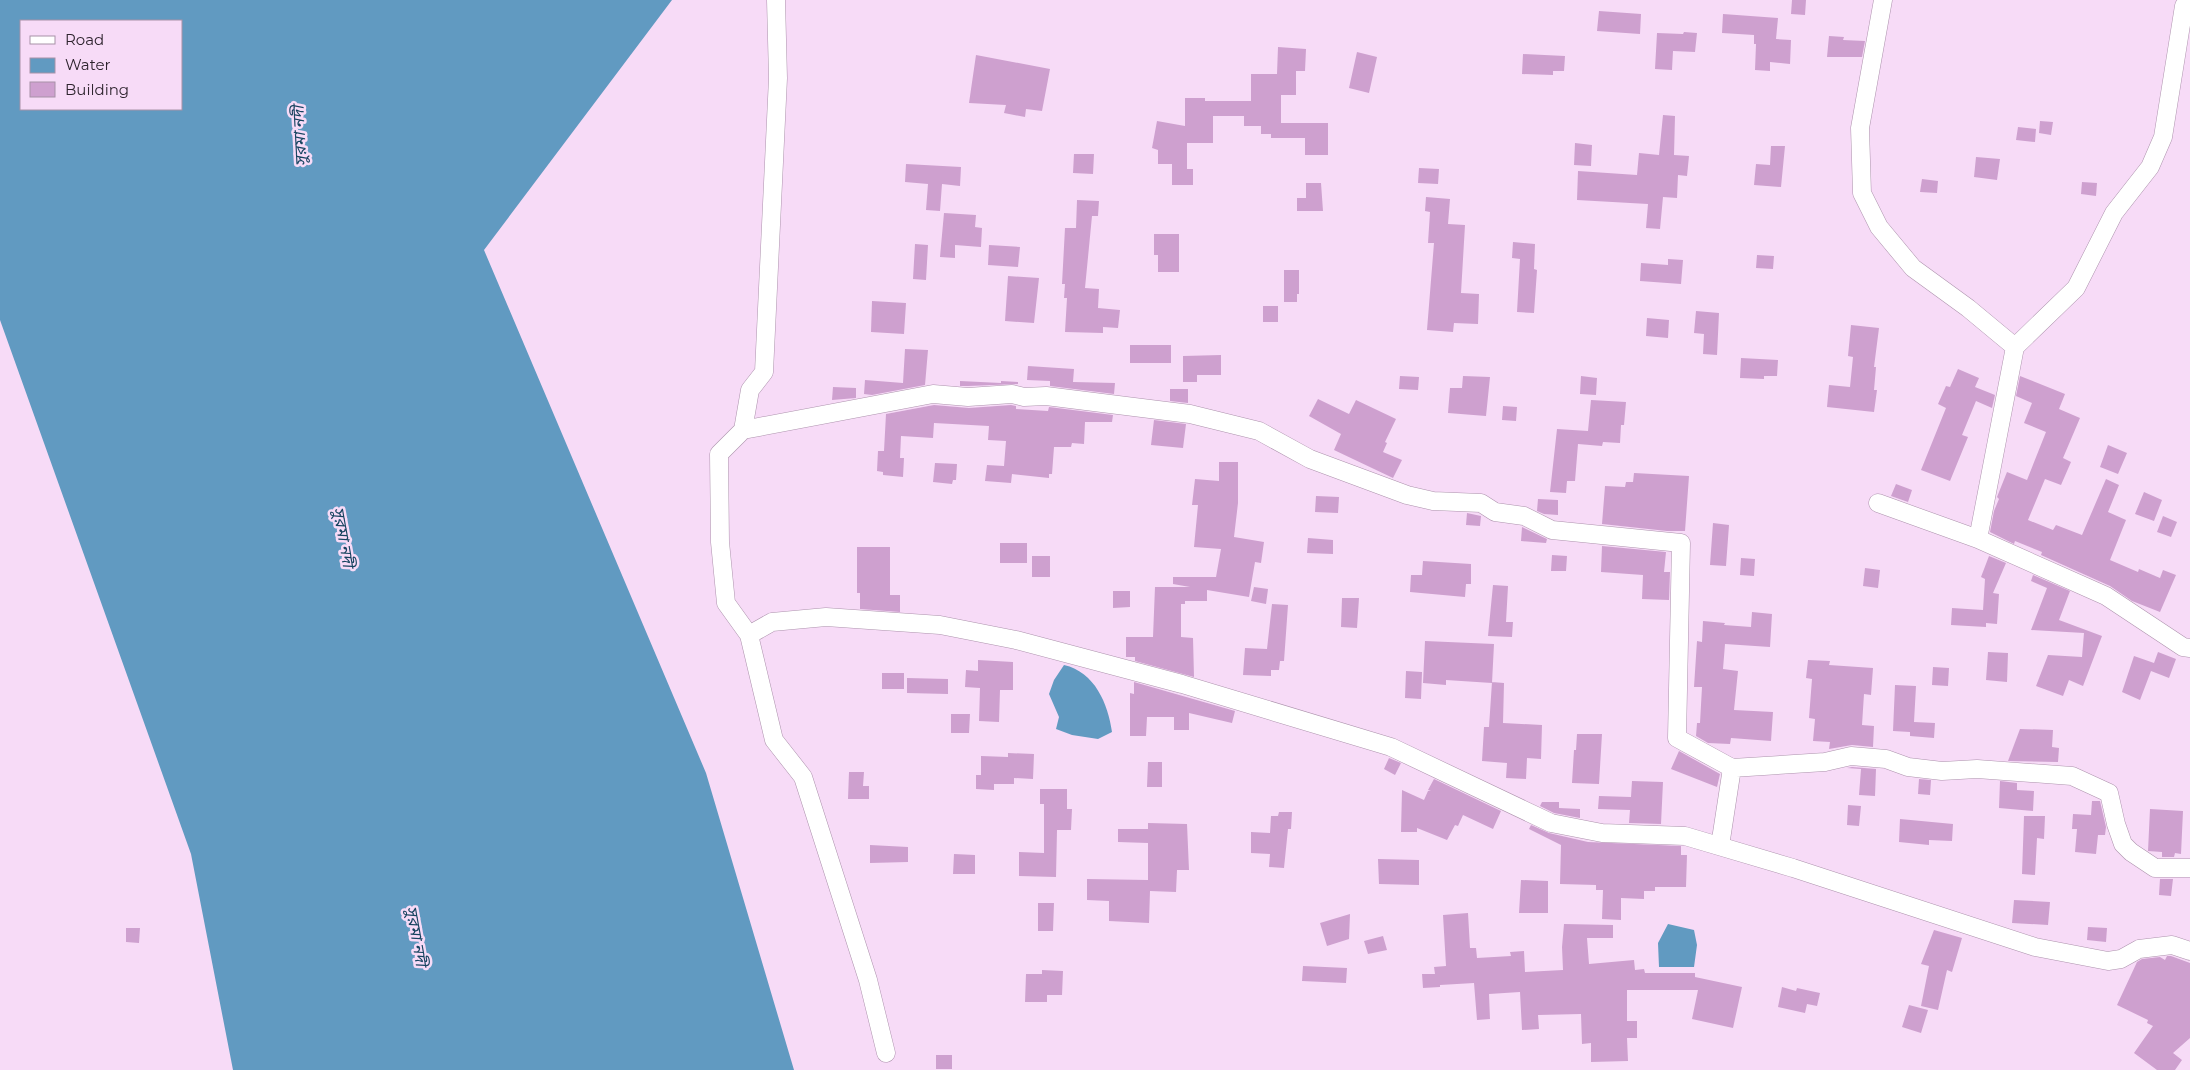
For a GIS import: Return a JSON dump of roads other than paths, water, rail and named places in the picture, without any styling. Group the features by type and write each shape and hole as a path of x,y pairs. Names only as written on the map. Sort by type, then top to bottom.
{"street":[{"path":"744,430 750,390 764,372 778,78 776,0"},
{"path":"1884,0 1860,128 1862,193 1879,227 1913,268 1968,308 2015,347"},
{"path":"1978,539 2015,347 2076,288 2114,213 2150,167 2163,137 2184,6"},
{"path":"886,1053 868,980 803,778 774,740 749,635 726,603 720,542 719,454 744,430 933,394 968,397 1012,394 1024,397 1046,396 1190,414 1259,431 1310,458 1407,495 1433,501 1481,503 1495,512 1524,516 1552,530 1680,543 1677,738 1732,768 1825,762 1851,756 1886,759 1908,767 1942,771 1977,769 2072,776 2109,793 2123,844 2131,852 2154,868 2190,868"},
{"path":"1878,503 1978,539 2106,596 2183,647 2190,648"},
{"path":"749,635 772,622 826,617 940,625 1016,640 1182,684 1391,747 1551,823 1602,833 1685,836 1794,868 2035,947 2108,961 2121,959 2139,949 2172,945 2190,951"},
{"path":"1720,846 1732,768"}],"water":[{"name":"সুরমা নদী","path":"0,0 672,0 484,250 706,773 794,1070 233,1070 191,854 0,320"},
{"path":"1064,665 1084,674 1092,682 1103,700 1112,732 1098,739 1072,735 1056,729 1059,717 1049,694 1054,680"},
{"path":"1668,924 1694,930 1697,945 1694,967 1659,967 1658,943"}]}
